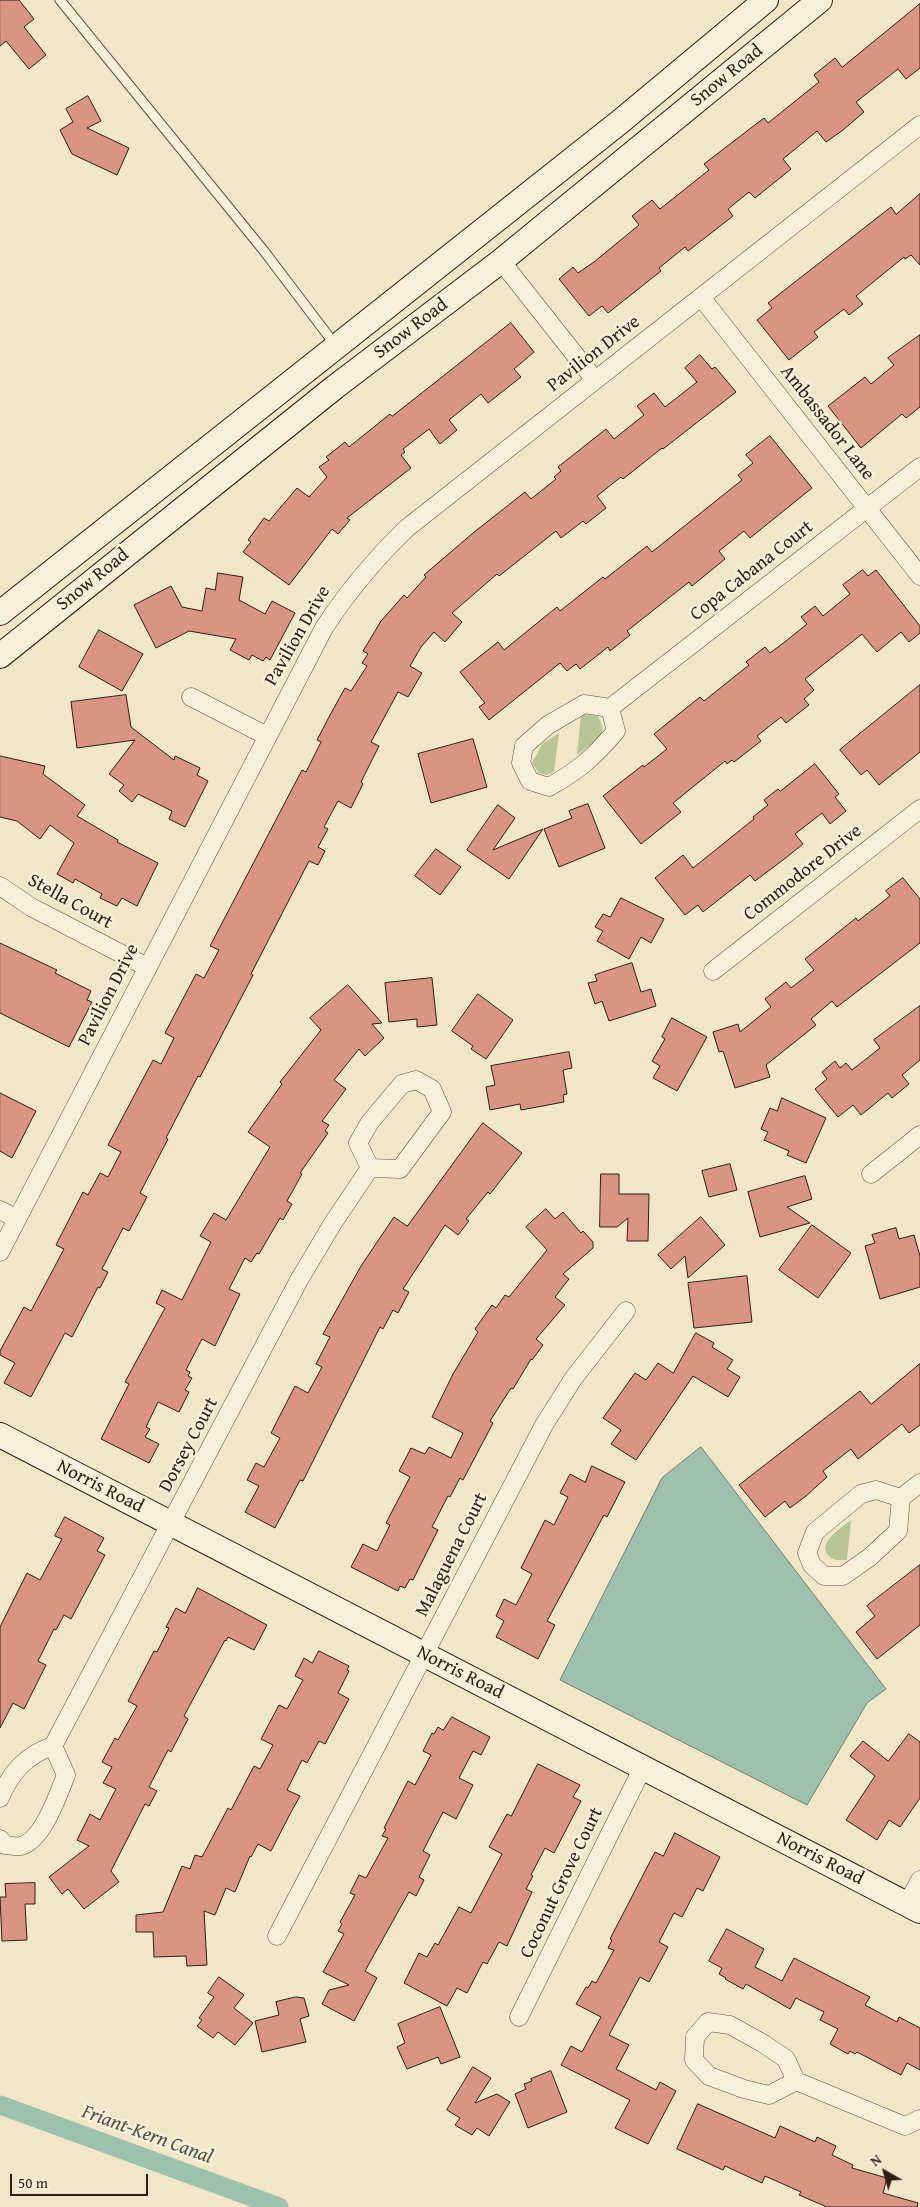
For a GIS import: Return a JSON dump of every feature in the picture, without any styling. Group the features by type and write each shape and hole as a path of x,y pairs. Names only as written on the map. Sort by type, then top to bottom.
{"main road":[{"name":"Snow Road","path":"0,613 621,121 766,0"},
{"name":"Snow Road","path":"0,656 343,381 501,261 820,0"},
{"path":"501,261 499,242 504,227 608,142 621,121"},
{"path":"329,352 343,381"},
{"name":"Norris Road","path":"0,1435 914,1908"}],"street":[{"name":"Pavilion Drive","path":"0,1252 267,736 324,628 348,591 376,557 407,528 920,125"},
{"path":"501,261 595,380"},
{"name":"Ambassador Lane","path":"701,297 920,576"},
{"name":"Copa Cabana Court","path":"610,708 920,467"},
{"path":"191,697 267,736"},
{"path":"584,704 610,708 616,731 589,760 577,771 549,787 530,782 521,764 524,746 542,730 584,704"},
{"name":"Commodore Drive","path":"713,972 920,809"},
{"name":"Stella Court","path":"0,886 31,907 147,968"},
{"path":"416,1080 432,1090 442,1112 400,1169 370,1168 358,1143 370,1122 402,1084 416,1080"},
{"path":"871,1174 920,1135"},
{"name":"Dorsey Court","path":"54,1746 299,1280 333,1223 370,1168"},
{"path":"0,1210 17,1219"},
{"name":"Malaguena Court","path":"277,1936 544,1425 573,1379 626,1311"},
{"path":"901,1498 876,1490 861,1494 815,1532 806,1553 812,1566 824,1576 843,1576 870,1557 898,1531 901,1498 920,1483"},
{"path":"0,1798 18,1768 38,1751 54,1746 66,1775 52,1808 35,1837 20,1846 5,1845 0,1840"},
{"name":"Coconut Grove Court","path":"520,2016 643,1768"},
{"path":"914,1908 920,1880"},
{"path":"796,2081 769,2095 744,2089 708,2076 694,2060 695,2037 708,2022 730,2025 786,2059 796,2081 905,2126 920,2119"}],"lane":[{"path":"60,0 264,251 329,352"}],"shaded area":[{"path":"581,714 598,716 603,728 601,736 577,755"},
{"path":"559,733 554,772 547,775 539,773 532,763 542,744"},
{"path":"701,1447 886,1689 867,1703 807,1805 560,1680 662,1478"},
{"path":"851,1520 847,1560 835,1560 828,1555 826,1544 835,1533"}],"building":[{"path":"0,0 19,0 34,19 24,27 46,55 29,69 6,41 0,46"},
{"path":"920,4 920,68 906,79 898,69 856,102 864,112 843,130 826,142 817,131 783,159 791,169 755,198 749,192 728,209 733,216 688,251 685,247 659,268 661,271 608,313 602,306 589,316 559,279 573,267 578,273 639,225 632,216 652,200 660,209 709,170 704,164 764,118 768,123 819,82 814,75 835,58 842,67"},
{"path":"88,96 101,121 87,128 129,148 117,175 72,154 60,130 73,122 66,109"},
{"path":"920,194 920,265 911,255 905,259 904,257 856,296 863,304 849,315 844,309 814,332 818,337 789,360 757,320 772,308 768,303 891,207 896,214"},
{"path":"511,323 534,352 514,369 521,377 488,403 481,394 449,420 457,430 440,444 429,429 403,449 405,452 401,455 411,468 347,518 350,520 338,534 332,529 289,585 243,552 251,542 248,540 264,518 269,521 297,488 309,497 327,477 319,467 329,460 326,457 345,442 349,447 390,414 392,416"},
{"path":"920,335 920,407 906,418 902,414 861,448 828,406 865,377 871,384 894,365 888,358"},
{"path":"700,355 712,369 715,367 736,392 623,479 621,477 597,496 606,508 586,524 583,521 561,538 556,531 499,576 497,574 452,613 462,622 445,642 434,632 421,647 410,666 422,673 408,697 398,692 371,742 379,746 361,782 363,784 351,808 338,801 324,827 328,829 318,847 325,851 318,865 309,861 251,974 253,975 166,1138 168,1139 140,1193 147,1197 129,1231 123,1228 102,1269 108,1272 100,1288 98,1287 72,1337 65,1333 31,1397 4,1383 15,1363 0,1355 0,1351 24,1307 31,1311 64,1249 56,1245 83,1192 88,1195 100,1173 108,1177 121,1152 108,1145 153,1060 161,1064 174,1038 165,1033 196,974 204,978 219,950 210,946 302,770 306,772 321,742 317,740 345,688 351,691 367,666 362,663 368,654 363,651 381,621 404,595 407,598 426,577 424,575 473,533 525,492 531,499 556,479 554,477 561,471 558,467 606,429 614,439 644,415 637,406 654,393 665,407 697,382 685,368"},
{"path":"770,436 812,488 750,538 744,531 719,551 725,559 692,586 689,582 627,631 630,635 610,651 608,647 580,669 576,664 567,671 560,663 489,720 479,707 485,703 460,672 498,642 504,650 557,607 560,611 603,577 605,579 647,546 652,552 742,480 738,475 753,463 746,455"},
{"path":"863,570 868,576 876,570 920,626 920,633 909,642 901,632 877,652 862,634 805,679 814,690 804,699 809,705 786,723 781,717 757,736 761,741 734,762 732,760 727,764 725,761 673,803 681,812 641,844 603,796 667,749 654,734 700,697 704,701 749,665 746,662 765,647 770,653 786,641 807,624 801,617 815,606 823,616 850,594 843,585"},
{"path":"218,573 243,577 239,600 265,614 272,601 295,613 270,660 266,657 263,661 252,655 249,660 230,650 236,639 189,631 156,648 134,605 171,586 182,607 202,611 206,588 215,590"},
{"path":"99,630 143,654 122,691 79,667"},
{"path":"920,685 920,752 879,785 867,770 861,775 840,750"},
{"path":"126,695 131,727 174,760 175,756 200,768 197,775 208,781 185,827 169,819 172,811 138,794 132,802 119,791 124,785 109,774 135,740 77,748 71,702"},
{"path":"473,739 487,787 431,803 418,754"},
{"path":"0,756 45,766 43,774 85,805 77,816 118,840 117,842 158,863 137,906 122,898 117,906 100,898 102,894 75,879 73,883 57,874 74,843 50,825 40,839 17,821 0,817"},
{"path":"815,764 839,794 835,797 846,811 830,824 822,813 795,834 803,844 755,881 750,875 703,912 698,905 685,915 655,878 683,855 693,868 754,819 753,817 768,805 764,800 778,789 780,791"},
{"path":"588,804 605,848 559,867 544,829 572,818 569,811"},
{"path":"498,805 515,818 493,850 543,829 509,879 467,850"},
{"path":"436,849 461,867 440,895 415,876"},
{"path":"903,878 920,899 920,943 837,1007 832,1001 811,1019 816,1025 766,1065 770,1077 735,1088 723,1051 719,1052 713,1032 738,1024 740,1032 771,1007 765,999 786,982 791,988 814,970 805,959 856,918 858,921 890,896 886,891"},
{"path":"621,898 664,919 651,943 641,937 629,959 597,941 603,931 595,927 603,914 610,917"},
{"path":"0,943 57,970 55,973 91,991 87,1000 92,1002 69,1047 0,1013"},
{"path":"632,963 641,992 651,989 656,1006 609,1021 602,1001 595,1004 588,983 597,981 595,975"},
{"path":"432,978 437,1025 417,1027 417,1019 389,1022 385,983"},
{"path":"348,985 382,1023 372,1024 384,1038 365,1056 359,1049 334,1080 346,1089 322,1121 329,1125 325,1131 328,1133 300,1173 302,1174 287,1201 292,1204 283,1220 280,1218 259,1254 257,1253 251,1262 245,1258 229,1289 240,1294 215,1346 202,1339 186,1370 190,1372 188,1376 192,1378 185,1390 189,1392 179,1412 158,1402 146,1427 150,1429 145,1437 159,1444 149,1463 101,1439 129,1384 125,1382 165,1308 156,1303 162,1290 182,1300 211,1242 200,1236 214,1213 226,1220 270,1147 248,1132 282,1084 280,1082 321,1030 310,1018"},
{"path":"478,994 513,1020 486,1059 471,1049 473,1046 452,1031"},
{"path":"920,1006 920,1060 902,1075 909,1084 892,1098 888,1093 861,1115 853,1105 838,1117 815,1089 827,1079 822,1072 835,1061 840,1068 846,1063 852,1070 880,1048 874,1040"},
{"path":"672,1018 707,1037 677,1091 653,1078 660,1066 652,1061 665,1039 662,1037"},
{"path":"569,1052 572,1068 563,1070 567,1094 563,1095 564,1102 521,1110 520,1104 490,1110 486,1087 495,1085 491,1066"},
{"path":"0,1093 36,1111 12,1158 0,1151"},
{"path":"782,1098 826,1118 806,1163 787,1155 789,1151 764,1140 768,1132 761,1129 770,1108 777,1111"},
{"path":"483,1123 522,1153 490,1194 488,1192 466,1219 469,1221 458,1235 445,1225 403,1289 409,1292 398,1313 393,1310 383,1329 380,1327 303,1481 300,1480 275,1528 245,1512 259,1486 247,1480 256,1463 264,1467 280,1438 271,1433 295,1386 308,1393 322,1367 316,1364 330,1337 323,1334 361,1266 394,1217 407,1226"},
{"path":"730,1164 737,1190 709,1197 702,1171"},
{"path":"601,1174 619,1174 619,1194 649,1194 648,1241 627,1241 628,1218 617,1227 600,1227"},
{"path":"805,1176 812,1199 787,1207 810,1223 760,1237 748,1192"},
{"path":"546,1209 555,1219 563,1212 581,1233 583,1231 593,1242 593,1248 563,1274 569,1279 555,1297 565,1305 536,1339 543,1345 531,1359 513,1389 511,1388 490,1421 493,1423 463,1480 460,1478 450,1497 448,1496 432,1527 438,1530 413,1580 410,1579 405,1588 400,1586 398,1591 351,1567 363,1544 377,1551 390,1525 386,1523 410,1477 399,1471 411,1448 425,1454 429,1447 451,1458 463,1433 432,1417 453,1374 478,1332 475,1329 492,1305 496,1308 505,1295 509,1297 547,1250 526,1227"},
{"path":"701,1217 725,1245 688,1278 685,1256 671,1269 658,1255"},
{"path":"812,1225 851,1253 818,1298 779,1270"},
{"path":"896,1228 899,1239 914,1235 920,1256 920,1287 880,1299 865,1246 875,1243 872,1235"},
{"path":"747,1276 752,1322 694,1328 688,1283"},
{"path":"696,1333 714,1343 712,1347 733,1360 727,1369 740,1377 728,1397 693,1376 636,1460 611,1444 621,1430 603,1418 635,1373 646,1380 658,1363 673,1373"},
{"path":"920,1364 920,1425 909,1433 902,1424 858,1459 851,1449 823,1471 827,1477 806,1496 790,1508 785,1501 765,1517 739,1485 860,1391 871,1404"},
{"path":"592,1466 625,1482 607,1517 604,1515 547,1621 555,1625 538,1659 496,1637 504,1621 496,1616 504,1599 516,1605 532,1574 521,1568 545,1520 554,1525 568,1497 560,1493 570,1474 585,1482"},
{"path":"65,1517 104,1538 97,1551 105,1555 71,1619 64,1615 56,1630 54,1629 38,1661 46,1665 24,1709 13,1703 0,1728 0,1627 27,1573 40,1580 62,1539 55,1536"},
{"path":"920,1565 920,1625 877,1659 856,1632 875,1616 867,1606"},
{"path":"198,1588 267,1625 254,1650 228,1637 225,1640 184,1716 188,1719 171,1752 168,1750 149,1787 157,1791 149,1806 145,1804 111,1871 119,1882 84,1909 68,1889 62,1894 49,1877 89,1846 77,1840 90,1814 100,1820 116,1789 103,1783 112,1767 102,1762 115,1738 118,1740 137,1706 128,1701 154,1651 157,1652 169,1628 166,1627 176,1608 185,1613"},
{"path":"319,1651 349,1666 347,1670 349,1671 338,1693 349,1699 325,1744 319,1741 307,1763 302,1760 287,1790 300,1796 271,1851 258,1844 250,1856 235,1892 226,1888 215,1915 204,1911 207,1965 187,1966 186,1956 154,1957 153,1932 136,1932 136,1915 163,1912 182,1866 190,1869 195,1855 202,1857 228,1808 231,1810 254,1766 260,1769 273,1745 261,1739 279,1705 287,1709 303,1680 295,1676 304,1658 312,1663"},
{"path":"452,1717 490,1737 481,1755 473,1751 459,1778 473,1785 456,1819 443,1812 423,1851 430,1855 419,1877 424,1880 416,1896 409,1892 365,1971 377,1978 354,2021 322,2004 329,1990 349,1985 323,1972 344,1934 338,1931 342,1924 340,1922 355,1895 350,1893 359,1875 366,1878 388,1838 382,1836 386,1829 384,1828 408,1781 415,1785 431,1755 423,1751 432,1733 434,1734 438,1727 443,1730"},
{"path":"909,1734 920,1742 920,1798 900,1827 889,1820 877,1840 846,1820 875,1776 850,1756 863,1741 888,1761"},
{"path":"538,1764 580,1785 573,1797 581,1801 554,1853 545,1848 531,1875 533,1876 526,1889 532,1892 507,1946 499,1942 487,1964 483,1962 467,1993 457,1988 447,2006 404,1983 419,1953 427,1957 435,1943 438,1945 459,1907 471,1913 502,1854 489,1847 507,1814 511,1816"},
{"path":"675,1833 720,1857 703,1891 697,1888 682,1917 674,1913 659,1942 668,1947 649,1982 640,1977 609,2035 629,2045 616,2069 656,2090 660,2082 676,2091 648,2144 615,2128 630,2100 561,2065 571,2046 582,2052 601,2017 576,2004 586,1987 588,1988 592,1981 596,1983 614,1950 608,1948 612,1940 610,1939 655,1852 663,1856"},
{"path":"35,1883 35,1904 25,1904 27,1940 2,1941 0,1897 6,1897 5,1884"},
{"path":"727,1929 764,1949 755,1967 782,1981 794,1958 870,1997 865,2005 897,2022 899,2017 920,2028 920,2070 907,2063 901,2075 857,2052 855,2054 850,2051 848,2054 830,2044 838,2029 820,2020 824,2012 796,1998 790,2009 746,1984 743,1989 725,1979 719,1974 722,1968 709,1961"},
{"path":"219,1977 244,1995 234,2008 253,2023 235,2045 218,2032 213,2038 197,2026 202,2020 199,2018 214,1997 208,1993"},
{"path":"296,1997 304,1998 309,2016 300,2019 306,2042 262,2052 255,2021 279,2015 276,2002"},
{"path":"440,2007 460,2057 441,2064 438,2057 407,2069 397,2047 405,2043 398,2024"},
{"path":"473,2067 491,2078 475,2103 497,2094 510,2102 489,2136 477,2128 472,2135 455,2125 460,2118 447,2110"},
{"path":"551,2071 567,2112 528,2128 515,2094 526,2089 524,2084 532,2081 531,2079"},
{"path":"698,2104 775,2138 780,2126 815,2142 817,2137 836,2146 832,2155 853,2165 852,2168 887,2178 883,2193 918,2203 917,2207 827,2207 799,2195 801,2192 765,2176 762,2183 725,2166 723,2170 677,2149"}],"waterway":[{"name":"Friant-Kern Canal","path":"0,2105 279,2207"}]}
